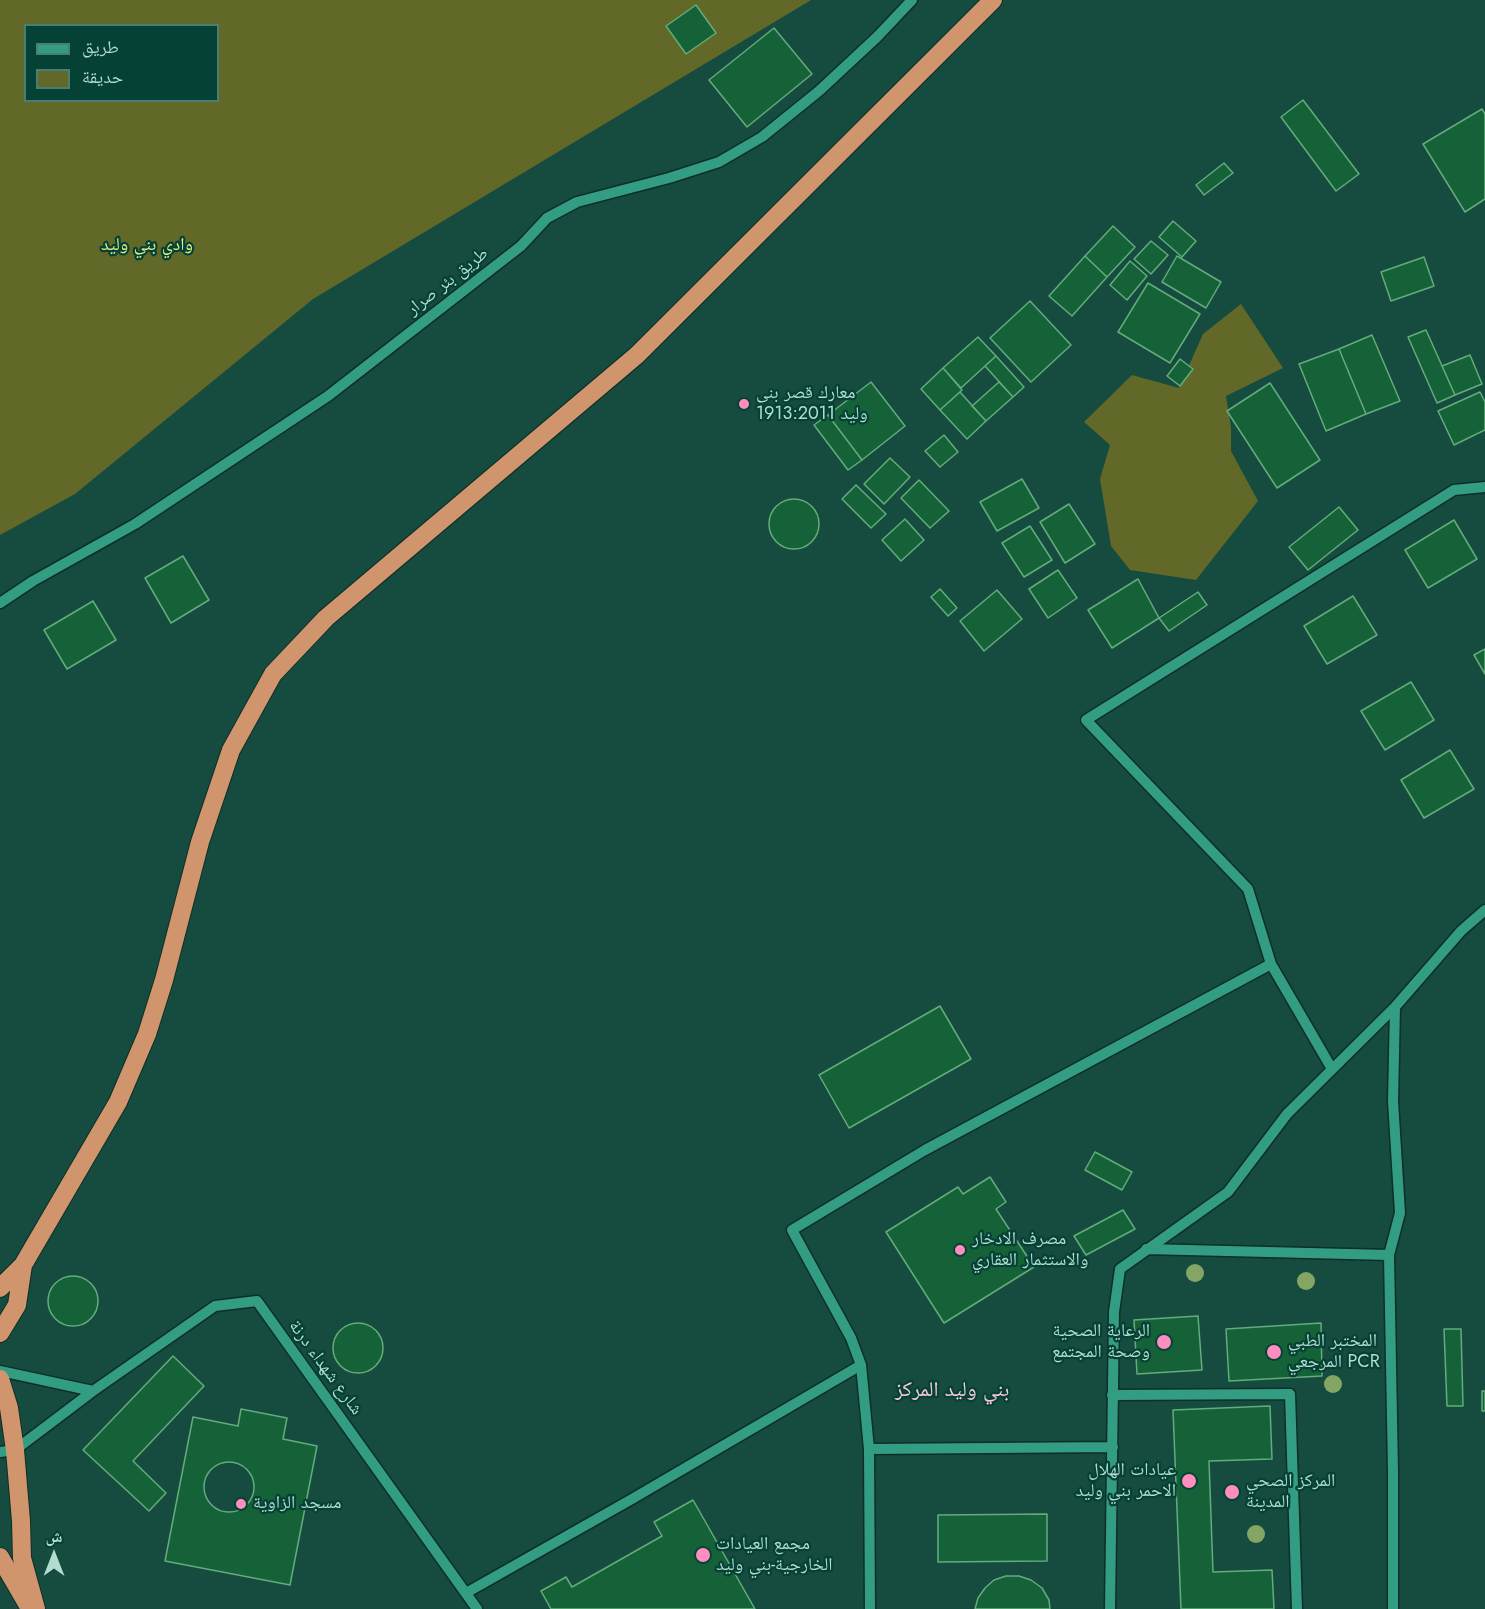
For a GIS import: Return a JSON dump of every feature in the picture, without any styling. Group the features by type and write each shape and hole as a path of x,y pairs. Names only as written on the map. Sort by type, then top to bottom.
{"highway":[{"path":"0,1288 23,1265 118,1102 147,1034 164,980 200,842 231,750 273,674 326,618 638,355 993,0"},
{"path":"0,1333 17,1305 23,1265"},
{"path":"0,1379 9,1408 7,1451 21,1521 22,1558 36,1609"},
{"path":"0,1557 30,1609"}],"street":[{"name":"طريق بئر صرار","path":"0,603 33,581 135,524 328,396 521,246 547,218 577,202 669,178 719,162 762,138 819,91 869,45 912,0"},
{"path":"1332,1069 1271,964 1248,889 1086,720 1454,490 1485,487"},
{"path":"1110,1609 1114,1312 1120,1269 1228,1192 1287,1114 1395,1006 1461,931 1485,910"},
{"path":"870,1609 869,1449 861,1365 851,1338 792,1230 925,1150 1271,964"},
{"path":"1393,1609 1389,1255 1400,1213 1393,1101 1395,1006"},
{"path":"1146,1249 1389,1255"},
{"name":"شارع شهداء درنة","path":"93,1391 215,1306 257,1301 477,1609"},
{"path":"466,1593 861,1365"},
{"path":"0,1371 93,1391"},
{"path":"7,1451 93,1391"},
{"path":"1113,1395 1290,1394 1297,1609"},
{"path":"869,1449 1113,1447"}],"green space":[{"name":"وادي بني وليد","path":"0,0 811,0 313,299 75,494 0,535"},
{"path":"1241,304 1283,368 1226,396 1231,427 1231,451 1258,501 1196,580 1130,570 1111,546 1100,479 1110,445 1084,422 1132,375 1179,388 1203,334"}],"building":[{"path":"696,5 716,33 686,54 666,26"},
{"path":"774,28 812,74 747,127 709,80"},
{"path":"1303,100 1359,174 1336,191 1281,117"},
{"path":"1482,109 1485,114 1485,199 1465,212 1423,144"},
{"path":"1224,163 1233,173 1204,195 1196,185"},
{"path":"1173,221 1196,241 1182,257 1159,237"},
{"path":"1113,226 1135,247 1107,277 1085,256"},
{"path":"1151,241 1168,255 1151,274 1134,259"},
{"path":"1085,256 1107,277 1072,316 1049,296"},
{"path":"1177,256 1221,282 1206,308 1162,282"},
{"path":"1424,257 1434,286 1391,301 1381,272"},
{"path":"1130,261 1147,276 1127,300 1110,285"},
{"path":"1148,283 1200,314 1170,363 1118,332"},
{"path":"1030,301 1071,345 1031,382 990,338"},
{"path":"1426,330 1455,395 1437,403 1408,337"},
{"path":"1372,335 1400,401 1366,414 1339,349"},
{"path":"978,337 996,356 961,388 943,368"},
{"path":"1339,349 1366,414 1326,431 1299,364"},
{"path":"1470,355 1482,384 1455,395 1442,366"},
{"path":"996,356 1024,387 1013,397 985,366"},
{"path":"1180,359 1193,369 1180,386 1167,376"},
{"path":"943,368 962,390 940,410 921,389"},
{"path":"871,382 905,426 862,460 828,415"},
{"path":"999,382 1013,397 986,421 972,406"},
{"path":"1270,383 1320,460 1277,488 1227,411"},
{"path":"960,392 986,421 967,439 940,410"},
{"path":"1480,392 1485,402 1485,430 1454,445 1438,411"},
{"path":"828,415 862,460 848,470 814,425"},
{"path":"944,435 958,452 940,467 925,451"},
{"path":"890,458 910,477 884,504 864,484"},
{"path":"1022,479 1039,508 997,531 980,502"},
{"path":"919,480 949,511 930,528 901,498"},
{"path":"856,485 886,514 871,528 842,499"},
{"path":"794,499 803,501 814,510 819,524 817,533 808,544 794,549 785,547 774,538 769,524 771,515 780,504"},
{"path":"1069,504 1095,544 1065,563 1040,522"},
{"path":"1339,507 1358,530 1308,570 1289,547"},
{"path":"905,519 924,540 901,561 882,540"},
{"path":"1454,520 1477,559 1428,588 1405,550"},
{"path":"1030,526 1052,560 1024,577 1002,543"},
{"path":"183,556 209,600 171,623 145,578"},
{"path":"1058,570 1077,598 1048,618 1029,589"},
{"path":"1138,579 1159,618 1112,648 1088,610"},
{"path":"940,589 957,608 948,616 931,597"},
{"path":"997,590 1022,619 984,651 960,621"},
{"path":"1198,592 1207,605 1169,631 1159,618"},
{"path":"1353,596 1377,635 1327,664 1304,626"},
{"path":"93,601 116,640 67,669 44,630"},
{"path":"1485,649 1485,674 1474,655"},
{"path":"1411,682 1434,720 1385,750 1361,711"},
{"path":"1450,750 1474,789 1424,818 1401,780"},
{"path":"940,1006 971,1059 849,1128 819,1075"},
{"path":"1095,1152 1132,1172 1122,1190 1085,1170"},
{"name":"مصرف الادخار والاستثمار العقاري","path":"990,1177 1006,1202 996,1209 1034,1267 944,1323 886,1232 958,1187 963,1194"},
{"path":"1123,1210 1135,1229 1086,1255 1074,1236"},
{"path":"73,1276 87,1280 94,1287 98,1301 94,1315 87,1322 73,1326 59,1322 52,1315 48,1301 52,1287 59,1280"},
{"path":"1198,1316 1202,1370 1137,1374 1134,1320"},
{"path":"358,1323 372,1327 379,1334 383,1348 379,1362 372,1369 358,1373 344,1369 337,1362 333,1348 337,1334 344,1327"},
{"name":"المختبر الطبي المرجعي PCR","path":"1321,1323 1322,1376 1229,1381 1226,1329"},
{"path":"1444,1329 1461,1329 1463,1406 1447,1406"},
{"path":"173,1356 204,1386 133,1461 166,1493 149,1511 83,1450"},
{"path":"1482,1391 1485,1391 1485,1411 1482,1411"},
{"path":"1270,1406 1272,1459 1209,1461 1213,1572 1272,1570 1274,1609 1181,1609 1173,1410"},
{"name":"مسجد الزاوية","path":"241,1409 287,1418 283,1439 317,1446 290,1585 165,1561 193,1417 238,1426"},
{"path":"229,1462 238,1464 249,1473 254,1487 252,1496 243,1507 229,1512 220,1510 209,1501 204,1487 206,1478 215,1467"},
{"path":"693,1500 755,1609 551,1609 541,1591 566,1577 572,1587 662,1536 654,1522"},
{"path":"1047,1514 1047,1561 938,1562 938,1515"},
{"path":"1006,1576 1019,1576 1031,1580 1042,1588 1049,1600 1050,1609 975,1609 978,1598 985,1588 994,1580"}],"place":[{"name":"معارك قصر بني وليد 1913:2011","path":"744,404"},
{"name":"مصرف الادخار والاستثمار العقاري","path":"960,1250"},
{"name":"الرعاية الصحية وصحة المجتمع","path":"1164,1342"},
{"name":"المختبر الطبي المرجعي PCR","path":"1274,1352"},
{"name":"عيادات الهلال الاحمر بني وليد","path":"1189,1481"},
{"name":"المركز الصحي المدينة","path":"1232,1492"},
{"name":"مسجد الزاوية","path":"241,1504"},
{"name":"مجمع العيادات الخارجية-بني وليد","path":"703,1555"}],"district":[{"name":"بني وليد المركز","path":"952,1391"}]}
